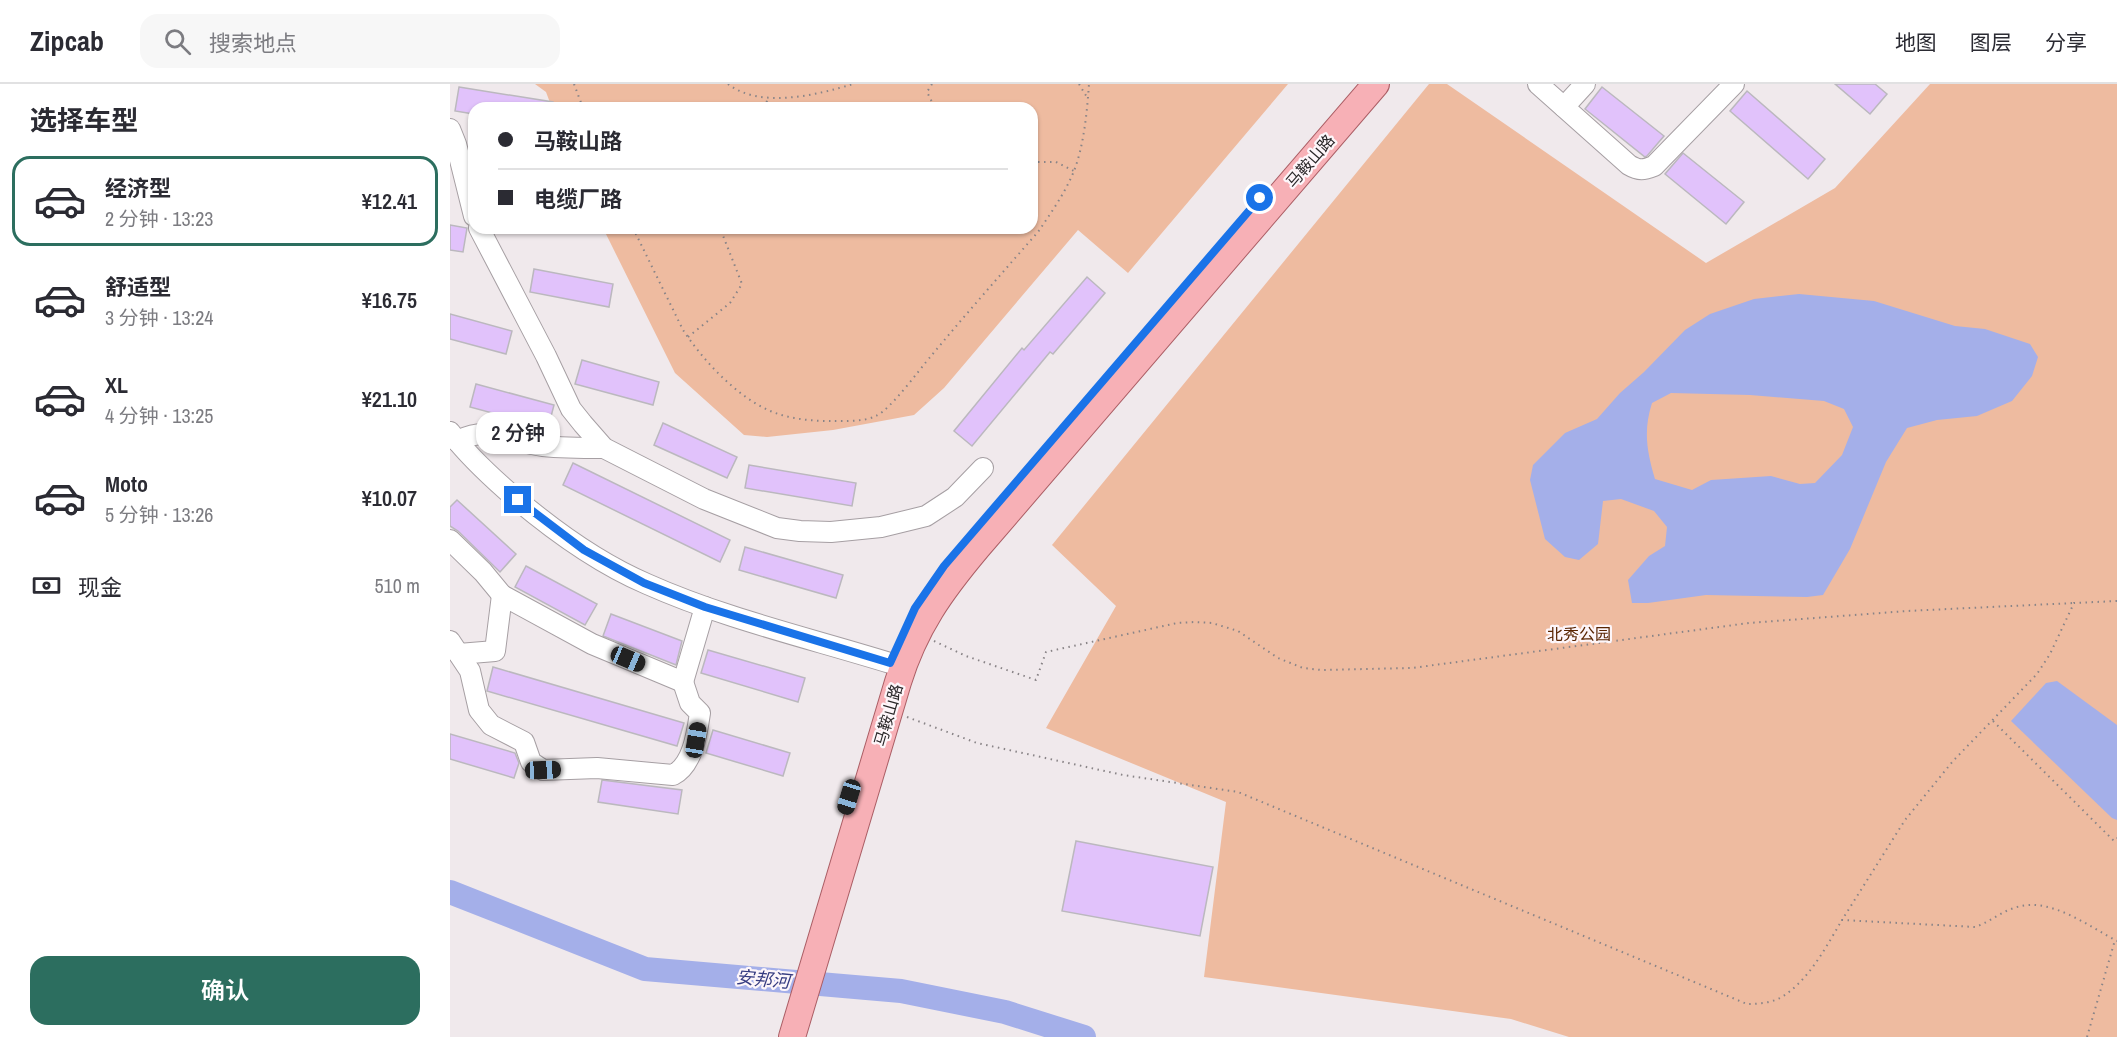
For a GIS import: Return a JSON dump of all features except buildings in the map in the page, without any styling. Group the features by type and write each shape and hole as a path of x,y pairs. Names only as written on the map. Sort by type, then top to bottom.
{"main road":[{"name":"马鞍山路","path":"787,1030 836,867 890,663 915,608 944,566 1358,84"},
{"name":"马鞍山路","path":"836,867 904,663 917,633 933,606 978,547 1376,84"}],"street":[{"path":"1538,84 1637,170 1645,170 1654,166 1734,84"},
{"path":"1564,107 1585,84"},
{"path":"450,129 468,192"},
{"path":"482,234 571,409 604,448 704,499 777,528 831,532 881,527 926,516 955,497 983,468"},
{"path":"454,436 490,433 517,442 543,446 604,448"},
{"path":"454,436 487,473 533,514 584,550 644,583 705,607 890,663"},
{"path":"450,540 483,572 502,595 592,644 683,682"},
{"path":"454,648 495,651 502,595"},
{"path":"454,648 470,671 479,710 491,725 524,742 531,762 543,770 597,768 673,775 681,771 696,740 700,713 690,703 683,682 705,607"}],"path":[{"path":"574,84 581,102"},
{"path":"728,84 747,95 768,97 811,95 853,84"},
{"path":"932,84 927,92 932,102"},
{"path":"1079,84 1088,99"},
{"path":"1038,231 1053,210 1074,171 1089,84"},
{"path":"767,102 768,97"},
{"path":"1038,162 1056,162 1074,171"},
{"path":"636,234 688,337 720,375 748,398 768,410 794,418 818,421 863,419 877,416 903,389 1035,234"},
{"path":"688,337 730,303 742,284 722,234"},
{"path":"917,633 966,656 1036,680 1046,652 1177,623 1212,623 1225,626 1238,631 1291,664 1321,670 1346,670 1430,666 1749,623 1828,616 2117,601"},
{"path":"889,710 976,743 1123,774 1238,792 1747,1004 1773,1001 1781,997 1810,970 1905,820 1953,761 2037,674 2050,654 2074,603"},
{"path":"1992,720 2114,840 2117,838"},
{"path":"1842,920 1975,927 1990,922 2014,908 2039,905 2053,908 2116,940 2087,1037"}],"green space":[{"path":"535,84 1288,84 1128,273 1078,230 944,388 914,415 833,430 767,437 744,435 675,373 606,234 1038,234 1038,102 550,102 546,92"},
{"name":"北秀公园","path":"1429,84 1447,84 1706,263 1835,188 1930,84 2117,84 2117,1037 1569,1037 1511,1019 1204,977 1226,802 1046,728 1116,606 1052,545"}],"water":[{"path":"1799,294 1874,301 1955,326 1985,329 2030,344 2038,357 2032,376 2012,401 1977,416 1937,420 1907,428 1886,462 1850,549 1823,595 1807,597 1706,595 1632,603 1628,580 1649,556 1665,546 1667,527 1654,511 1621,499 1603,501 1598,544 1579,560 1565,557 1545,539 1530,480 1533,465 1565,433 1597,419 1620,393 1685,330 1710,314 1754,299","holes":["1671,393 1750,395 1824,401 1844,409 1853,427 1842,455 1815,483 1800,484 1771,476 1711,480 1692,490 1655,479 1647,441 1652,403"]},
{"path":"2057,681 2117,725 2117,820 2112,818 2011,721 2046,683"}],"waterway":[{"name":"安邦河","path":"450,892 645,969 901,991 1005,1012 1084,1037"}],"route":[{"path":"518,500 533,514 584,550 644,583 705,607 890,663 915,608 944,566 1260,198"}]}
